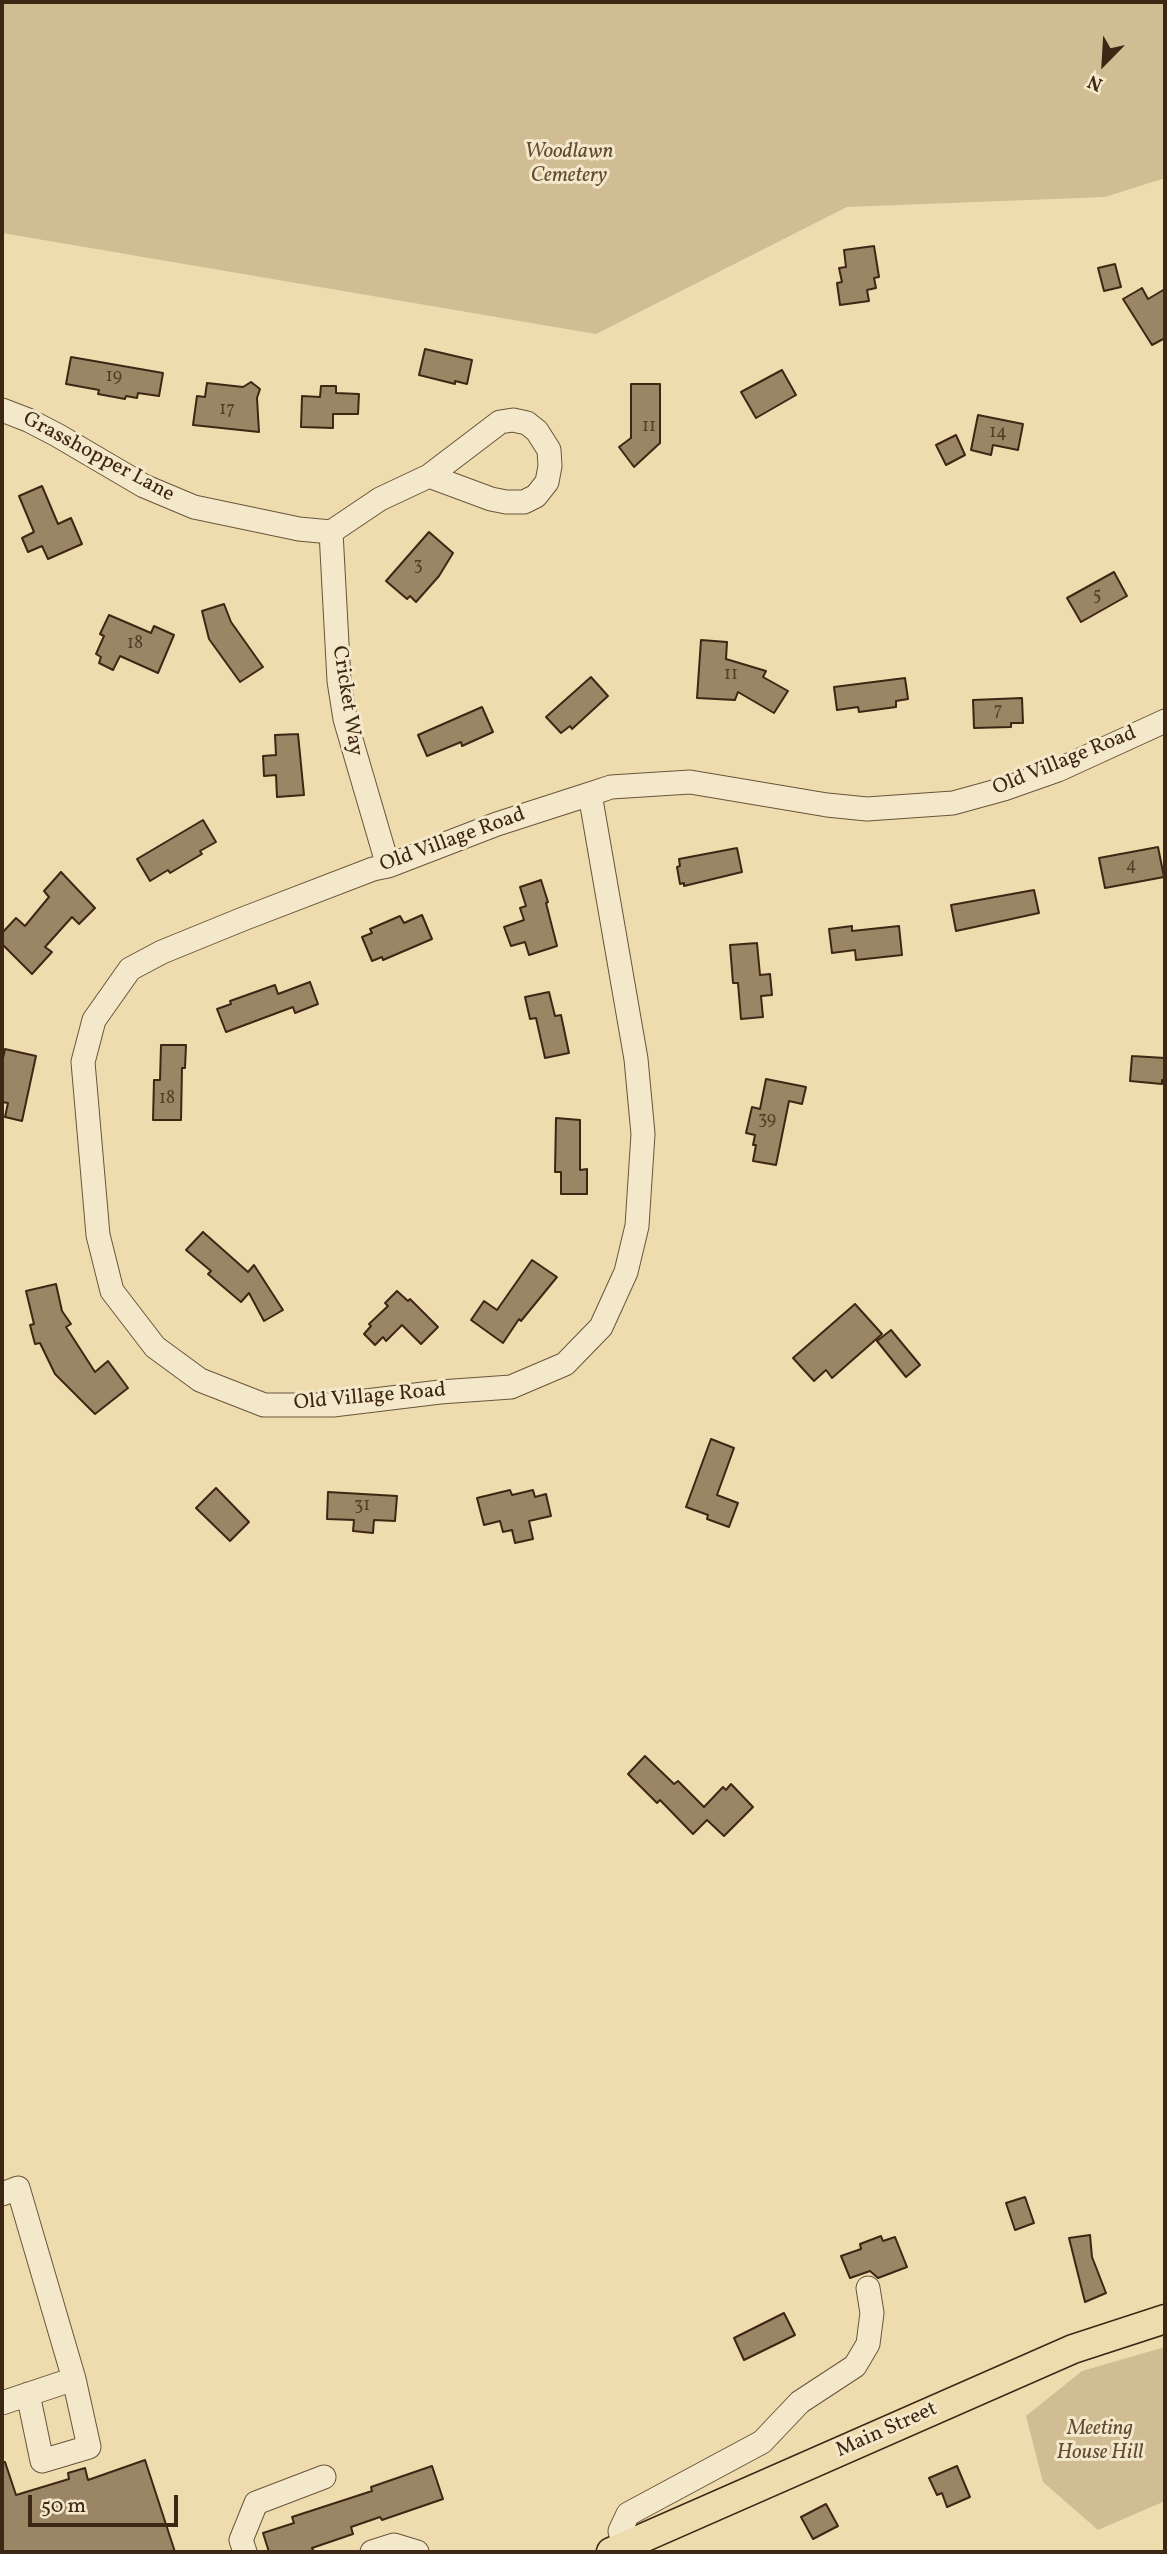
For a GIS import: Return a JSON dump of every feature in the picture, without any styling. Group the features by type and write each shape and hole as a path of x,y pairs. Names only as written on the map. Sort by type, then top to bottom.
{"main road":[{"name":"Main Street","path":"620,2551 1073,2349 1165,2319"}],"street":[{"name":"Grasshopper Lane","path":"2,410 28,419 144,486 194,507 299,529 331,532"},
{"path":"331,532 380,499 429,476 478,436 500,422 507,420 527,424 537,431 549,450 547,482 542,491 524,502 491,499 429,476"},
{"name":"Cricket Way","path":"331,532 335,633 345,719 388,866"},
{"name":"Old Village Road","path":"590,794 636,1059 643,1134 637,1226 626,1272 601,1327 565,1364 511,1387 440,1392 333,1405 264,1405 200,1380 155,1347 112,1292 98,1235 83,1062 94,1020 130,969 162,952 373,869 388,866 498,824 611,787 690,782 867,809 953,803 1058,770 1165,721"},
{"path":"2,2194 18,2189 74,2379 89,2447 42,2461 28,2394"},
{"path":"620,2551 620,2531 628,2514 762,2442 800,2402 855,2366 868,2344 872,2313 868,2288"},
{"path":"2,2403 74,2379"},
{"path":"245,2552 241,2540 256,2503 324,2477"},
{"path":"372,2552 394,2545 417,2552"}],"green space":[{"name":"Woodlawn Cemetery","path":"2,2 1165,2 1165,178 1105,197 847,207 596,334 2,233"},
{"name":"Meeting House Hill","path":"1165,2347 1165,2501 1098,2530 1043,2482 1026,2416 1082,2371"}],"building":[{"path":"874,246 879,277 874,278 876,288 867,290 869,301 840,305 837,283 842,282 839,268 846,267 844,250"},
{"path":"1115,264 1121,287 1104,291 1098,268"},
{"path":"1142,288 1148,299 1165,289 1165,338 1152,345 1123,299"},
{"path":"425,349 472,360 467,384 455,381 455,384 419,375"},
{"path":"71,357 163,373 159,396 138,393 137,398 126,396 125,399 98,394 99,390 66,384"},
{"path":"782,370 796,395 756,418 741,392"},
{"path":"251,382 260,389 257,398 259,432 193,425 197,396 205,397 207,383 243,387"},
{"path":"631,384 660,384 660,443 634,467 619,447 631,438"},
{"path":"321,386 336,386 336,393 359,394 358,414 333,414 333,428 301,427 302,396 320,397"},
{"path":"978,415 1023,424 1018,450 993,445 991,455 971,450"},
{"path":"956,435 965,455 946,465 936,445"},
{"path":"42,486 58,524 71,518 82,544 48,559 42,546 28,552 22,538 34,532 19,496"},
{"path":"429,532 453,553 439,576 416,602 410,596 407,599 386,581"},
{"path":"1114,572 1127,596 1081,622 1067,598"},
{"path":"224,604 231,622 263,667 240,682 209,639 202,611"},
{"path":"109,615 151,633 154,626 174,635 158,673 120,656 113,670 99,663 101,657 96,654 104,636 100,634"},
{"path":"701,640 727,642 726,659 766,671 763,677 788,691 774,713 738,692 735,700 697,698"},
{"path":"591,677 608,696 572,729 570,726 561,733 546,717"},
{"path":"905,678 908,699 896,701 896,707 859,712 858,707 837,710 834,687"},
{"path":"1022,698 1023,723 1011,723 1011,727 974,728 973,700"},
{"path":"482,707 493,732 462,746 461,742 427,756 418,735"},
{"path":"298,734 304,795 277,797 276,775 264,776 263,756 276,755 275,735"},
{"path":"203,820 216,842 200,851 202,854 170,873 168,870 150,881 137,859"},
{"path":"1158,847 1164,877 1105,888 1099,858"},
{"path":"737,848 742,872 684,886 684,883 680,884 677,867 680,866 679,859"},
{"path":"61,872 95,908 79,924 72,917 45,947 52,952 32,974 2,944 2,933 16,918 25,926 49,897 44,891"},
{"path":"541,880 557,946 529,955 525,942 511,946 504,927 524,920 520,908 526,906 520,887"},
{"path":"1034,890 1039,913 956,931 951,905"},
{"path":"422,915 432,939 383,960 382,957 372,961 362,937 372,933 370,929 400,916 404,923"},
{"path":"852,926 852,931 899,926 902,955 856,960 855,950 832,953 829,929"},
{"path":"757,943 760,975 770,974 772,995 761,996 763,1017 741,1019 738,983 733,983 730,945"},
{"path":"310,982 318,1004 295,1013 293,1007 226,1032 217,1009 231,1004 230,1001 275,985 278,994"},
{"path":"549,992 555,1016 561,1015 569,1053 545,1058 536,1018 530,1019 525,997"},
{"path":"161,1045 186,1045 185,1068 182,1068 181,1120 153,1120 154,1080 160,1080"},
{"path":"5,1049 36,1056 22,1121 5,1117 8,1103 2,1102 2,1063"},
{"path":"1132,1056 1165,1058 1165,1080 1162,1080 1162,1084 1130,1081"},
{"path":"766,1079 806,1087 802,1104 789,1101 776,1165 753,1161 755,1135 746,1133 752,1107 760,1109"},
{"path":"556,1118 580,1120 580,1170 587,1169 587,1194 561,1194 561,1172 555,1172"},
{"path":"203,1232 248,1272 254,1265 283,1310 264,1321 249,1293 241,1302 208,1274 211,1271 186,1250"},
{"path":"532,1260 557,1277 521,1321 519,1319 503,1343 471,1320 484,1301 497,1310"},
{"path":"56,1284 62,1311 71,1324 66,1327 95,1372 108,1361 128,1388 95,1414 55,1374 40,1343 35,1344 30,1325 34,1324 26,1291"},
{"path":"397,1291 408,1301 410,1299 438,1327 421,1344 402,1325 386,1341 383,1337 375,1345 364,1334 371,1326 369,1324 388,1306 385,1303"},
{"path":"855,1304 882,1334 832,1378 826,1370 814,1381 793,1358"},
{"path":"891,1330 920,1365 906,1377 877,1341"},
{"path":"711,1439 734,1448 717,1495 738,1503 729,1527 686,1507"},
{"path":"216,1488 249,1522 230,1541 196,1508"},
{"path":"510,1490 512,1495 533,1490 535,1497 546,1494 551,1516 529,1521 533,1539 515,1543 512,1530 503,1532 500,1521 484,1525 477,1498"},
{"path":"328,1492 397,1496 395,1521 374,1520 373,1533 353,1531 354,1520 327,1519"},
{"path":"645,1756 674,1784 678,1781 704,1807 723,1787 726,1790 731,1784 753,1807 724,1836 707,1820 693,1834 660,1800 657,1803 628,1774"},
{"path":"1025,2197 1034,2223 1015,2230 1006,2203"},
{"path":"1090,2235 1092,2257 1106,2293 1085,2302 1069,2238"},
{"path":"881,2236 883,2241 895,2237 907,2267 878,2278 870,2271 850,2278 841,2256 861,2249 860,2244"},
{"path":"784,2313 795,2335 744,2360 734,2338"},
{"path":"145,2460 175,2552 2,2552 2,2462 5,2462 16,2495 69,2479 68,2473 85,2468 88,2480"},
{"path":"432,2466 443,2499 382,2520 380,2517 351,2527 353,2534 312,2548 314,2552 269,2552 263,2533 294,2523 292,2517 372,2491 371,2487"},
{"path":"957,2466 970,2497 947,2507 942,2493 937,2495 929,2478"},
{"path":"826,2504 838,2526 813,2539 801,2517"}]}
